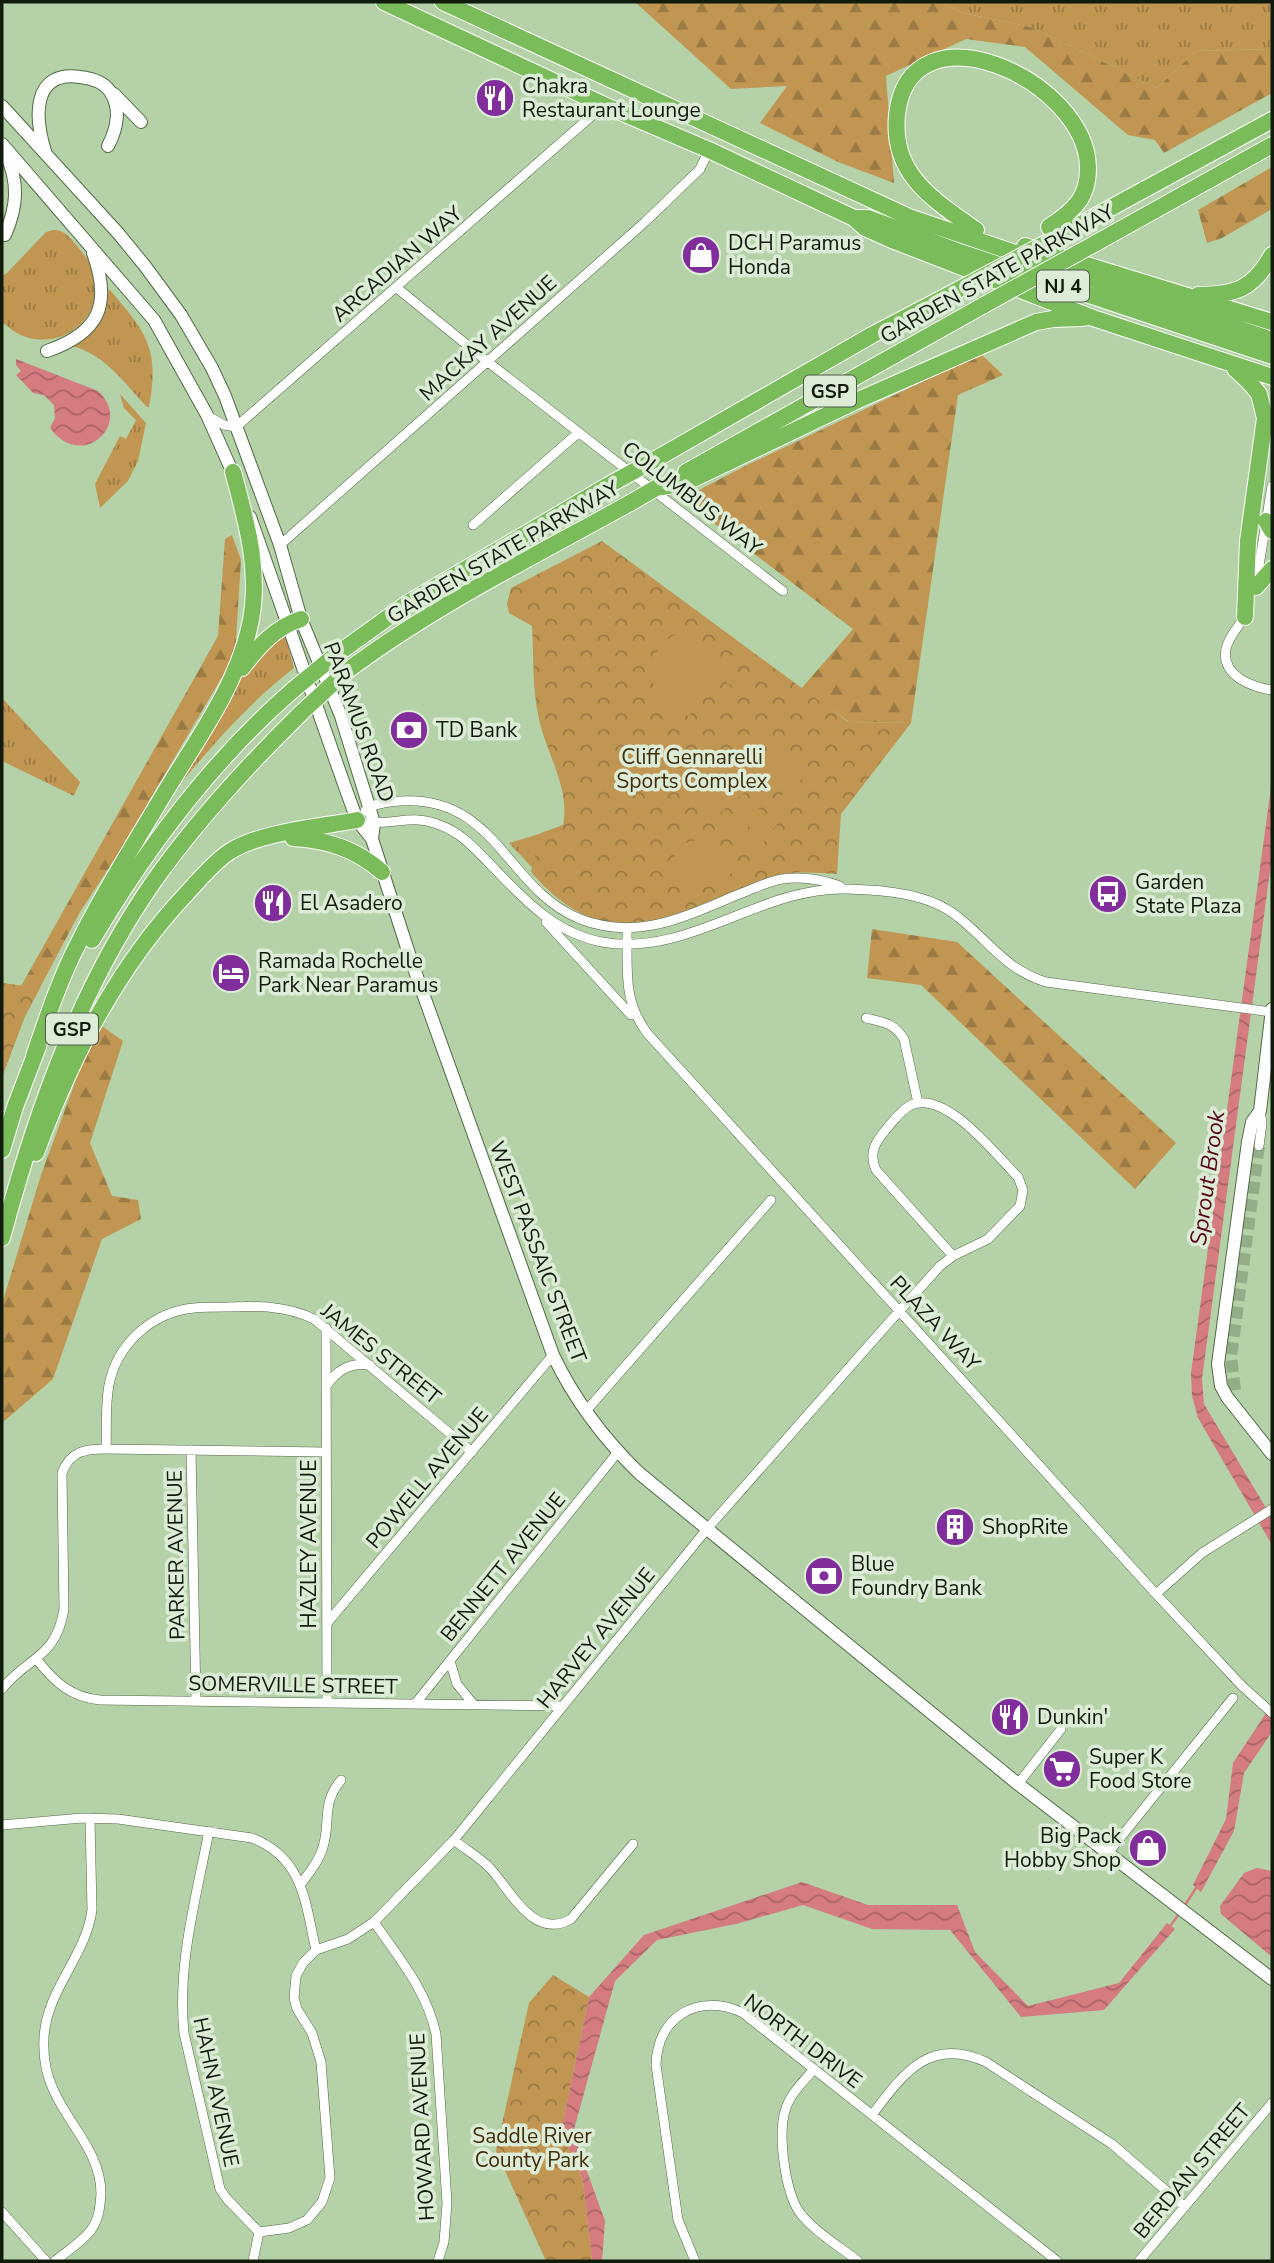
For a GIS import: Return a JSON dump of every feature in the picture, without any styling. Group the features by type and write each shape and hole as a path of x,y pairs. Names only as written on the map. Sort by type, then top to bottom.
{"highway":[{"name":"NJ 4","path":"384,2 854,218 868,218 957,251 1272,356"},
{"name":"NJ 4","path":"443,2 909,217 1272,340"},
{"path":"976,230 923,190 907,168 898,141 899,105 906,85 920,69 950,55 982,58 1022,76 1047,93 1073,120 1086,150 1087,181 1074,207 1049,234"},
{"name":"GARDEN STATE PARKWAY","path":"2,1150 34,1056 56,1006 109,912 166,827 236,745 294,689 333,657 408,603 607,486 872,335 1028,253 1049,234 1272,120"},
{"name":"GARDEN STATE PARKWAY","path":"2,1238 20,1171 50,1084 75,1022 111,951 153,883 184,841 253,760 343,674 378,648 444,608 656,488 681,480 984,305 1272,145"},
{"path":"869,198 913,209 1179,295 1272,322"},
{"path":"854,218 865,228 892,240 1093,318 1272,377"},
{"path":"1179,295 1219,295 1243,289 1256,279 1272,254"},
{"path":"681,480 1036,322 1093,318"},
{"path":"1227,363 1259,394 1265,418 1248,541 1245,617"},
{"path":"34,1056 53,1000 79,942 217,705 241,655 250,628 253,602 252,549 233,472"},
{"path":"1256,587 1272,569"},
{"path":"217,705 257,649 277,629 295,621"},
{"path":"2,1247 62,1086 80,1049 121,976 173,908 229,853 249,843 358,820"},
{"path":"270,837 312,839 334,844 362,857 382,872"}],"main road":[{"path":"46,155 39,132 39,102 48,84 68,75 96,80 141,121"},
{"path":"108,89 115,103 117,118 117,130 108,146"},
{"path":"2,106 138,257 181,315 212,368 280,545 295,621"},
{"path":"2,145 154,320 207,415 295,621"},
{"path":"2,145 11,166 16,195 14,214 5,235"},
{"path":"47,351 69,343 84,332 97,316 101,297 100,273 90,246"},
{"name":"PARAMUS ROAD","path":"295,621 341,716 374,823 372,839"},
{"name":"PARAMUS ROAD","path":"295,621 358,820 372,839 389,895"},
{"name":"WEST PASSAIC STREET","path":"389,895 553,1355 585,1412 618,1452 707,1529 1018,1784 1272,1979"},
{"path":"1272,1011 1260,1111 1252,1122 1248,1142 1218,1364 1221,1386 1272,1454"},
{"path":"1235,1391 1245,1419"}],"street":[{"name":"ARCADIAN WAY","path":"236,427 604,105"},
{"name":"MACKAY AVENUE","path":"280,545 645,222 699,169 709,150"},
{"name":"COLUMBUS WAY","path":"397,288 578,433 783,591"},
{"path":"207,415 224,425 236,427"},
{"path":"473,525 578,433"},
{"path":"1271,690 1245,683 1233,672 1227,657 1228,645 1245,617 1256,587 1269,526 1272,486"},
{"path":"647,1033 531,905 458,834 442,825 424,820 374,823 358,820 369,806 398,801 421,801 457,810 497,843 536,889 556,907 603,926 627,929 664,922 780,879 804,877 849,889"},
{"path":"531,905 558,926 580,937 627,946 654,944 783,897 805,892 849,889 905,895 942,906 957,915 1018,971 1031,978 1063,985 1272,1011"},
{"path":"729,899 735,915"},
{"name":"PLAZA WAY","path":"627,929 629,999 637,1020 647,1033 1156,1594 1251,1695 1272,1713"},
{"path":"866,1018 891,1024 904,1039 918,1103 903,1111 877,1140 872,1155 873,1163 876,1170 953,1256"},
{"name":"HARVEY AVENUE","path":"316,1950 348,1939 374,1922 454,1840 707,1529 900,1310 940,1266 995,1233 1020,1206 1023,1190 1018,1177 954,1114 933,1104 918,1103"},
{"path":"1259,1146 1262,1124 1260,1111"},
{"path":"585,1412 771,1200"},
{"name":"JAMES STREET","path":"106,1449 107,1404 112,1372 125,1347 136,1334 163,1316 193,1308 270,1306 300,1312 326,1328 472,1451"},
{"name":"HAZLEY AVENUE","path":"326,1328 327,1702"},
{"name":"POWELL AVENUE","path":"327,1623 553,1355"},
{"path":"326,1387 341,1369 370,1365"},
{"path":"2,1689 18,1672 37,1660 57,1634 64,1609 62,1473 70,1458 77,1452 86,1449 326,1451"},
{"name":"PARKER AVENUE","path":"191,1450 196,1700"},
{"name":"BENNETT AVENUE","path":"415,1704 618,1452"},
{"path":"1156,1594 1195,1558 1272,1509"},
{"name":"SOMERVILLE STREET","path":"37,1660 64,1689 89,1699 563,1706"},
{"path":"450,1661 457,1684 474,1705"},
{"path":"1108,1853 1233,1698"},
{"path":"1018,1784 1061,1729"},
{"path":"300,1885 323,1847 326,1808 330,1796 341,1780"},
{"path":"2,1825 90,1818 139,1821 252,1838 265,1843 287,1860 300,1885 316,1950 303,1963 294,1988 297,2009 312,2033 321,2062 330,2165 327,2191 315,2212 299,2225 259,2232 253,2261"},
{"path":"55,2261 89,2232 100,2207 100,2179 96,2165 91,2151 52,2088 47,2071 44,2039 55,1994 78,1954 90,1924 90,1818"},
{"name":"HAHN AVENUE","path":"209,1831 183,1967 181,2010 220,2189 259,2232"},
{"path":"454,1840 488,1865 524,1910 539,1921 556,1925 571,1919 633,1844"},
{"name":"HOWARD AVENUE","path":"374,1922 423,1993 436,2034 447,2203 444,2242 438,2261"},
{"name":"NORTH DRIVE","path":"695,2261 678,2220 656,2065 659,2042 671,2022 690,2009 722,2005 743,2013 1057,2261"},
{"path":"872,2115 901,2077 921,2061 947,2054 975,2057 1112,2144 1185,2207"},
{"path":"814,2068 793,2095 783,2116 788,2185 793,2200 809,2222 858,2261"},
{"name":"BERDAN STREET","path":"1139,2261 1272,2103"},
{"path":"2,2212 46,2261"}],"green space":[{"path":"635,2 942,2 963,13 1031,27 1157,88 1196,51 1272,49 1272,93 1164,153 1155,140 1128,135 1025,47 966,39 886,76 894,183 838,162 760,123 787,86 731,89"},
{"path":"942,2 1272,2 1272,49 1196,51 1157,88 1031,27 963,13"},
{"path":"1272,167 1272,209 1222,238 1207,243 1198,210"},
{"path":"53,230 67,235 88,260 96,279 96,293 86,318 76,328 50,339 30,338 17,333 2,322 2,276 46,232"},
{"path":"109,289 132,317 147,342 153,370 149,407 104,363 72,346 105,303"},
{"path":"981,354 1003,375 958,395 911,723 849,722 801,689 853,629 682,499 747,465"},
{"path":"120,394 146,423 138,461 128,481 100,508 95,484 120,436 126,439 136,420 124,408"},
{"path":"232,535 241,560 235,655 116,857 80,912 25,1016 2,1077 2,983 21,986 218,636 225,539"},
{"name":"Cliff Gennarelli Sports Complex","path":"602,541 848,722 911,723 841,814 837,874 778,875 676,914 626,924 603,921 580,913 556,897 531,872 541,833 563,825 563,797 536,703 532,626 509,613 507,604 511,588"},
{"path":"676,634 718,664 723,662 722,655 726,652 735,658 738,675 731,685 727,683 725,676 720,675 689,716 664,703 652,680 656,654 664,643"},
{"path":"282,635 286,638 294,668 211,747 167,800 229,690 260,652"},
{"path":"2,698 80,782 74,796 2,761"},
{"path":"782,750 795,752 803,760 808,772 791,791 798,793 791,803 784,804 776,796 782,793 762,774 763,765 768,758"},
{"path":"729,771 746,791 713,819 696,800"},
{"path":"748,800 761,810 739,839 726,828"},
{"path":"765,813 778,823 756,852 743,842"},
{"path":"566,826 558,895 509,843"},
{"path":"705,841 713,855 720,852 732,873 711,886 707,878 692,885 683,881 676,870 675,855 685,843"},
{"path":"872,929 957,942 1176,1143 1135,1189 921,985 867,978"},
{"path":"2,983 40,988 25,1016 2,1077"},
{"path":"99,1024 123,1041 90,1143 112,1196 138,1200 141,1219 102,1239 53,1379 2,1423 2,1304 41,1175"},
{"name":"Saddle River County Park","path":"553,1975 589,1997 561,2131 583,2181 592,2261 546,2261 496,2151 529,2003"}],"water":[{"path":"16,359 98,391 108,404 110,416 107,428 100,438 89,444 76,445 63,440 50,428 55,418 54,405 44,395 33,393 16,375 21,371 16,365"},
{"path":"1272,780 1272,856 1202,1379 1204,1404 1272,1518 1272,1545 1198,1418 1192,1396 1191,1373"},
{"path":"1272,1704 1272,1732 1244,1773 1234,1831 1201,1892 1193,1885 1226,1819 1233,1763"},
{"path":"1257,1868 1272,1871 1272,1957 1221,1914 1220,1906 1244,1873"},
{"path":"802,1882 868,1905 957,1905 975,1952 1028,2006 1119,1983 1167,1923 1175,1929 1104,2010 1021,2017 950,1930 872,1929 803,1905 736,1924 657,1940 615,1981 573,2133 605,2221 602,2261 592,2261 583,2181 561,2131 589,1997 644,1935"}],"waterway":[{"name":"Sprout Brook","path":"1185,1905 1198,1885"},
{"name":"Sprout Brook","path":"1171,1925 1179,1914"}],"tunnel":[{"path":"1235,1390 1231,1357 1259,1146"}],"place":[{"name":"Chakra Restaurant Lounge","path":"495,98"},
{"name":"DCH Paramus Honda","path":"701,255"},
{"name":"TD Bank","path":"409,730"},
{"name":"Garden State Plaza","path":"1108,894"},
{"name":"El Asadero","path":"273,903"},
{"name":"Ramada Rochelle Park Near Paramus","path":"231,973"},
{"name":"ShopRite","path":"955,1527"},
{"name":"Blue Foundry Bank","path":"824,1576"},
{"name":"Dunkin'","path":"1010,1717"},
{"name":"Super K Food Store","path":"1062,1769"},
{"name":"Big Pack Hobby Shop","path":"1148,1848"}]}
